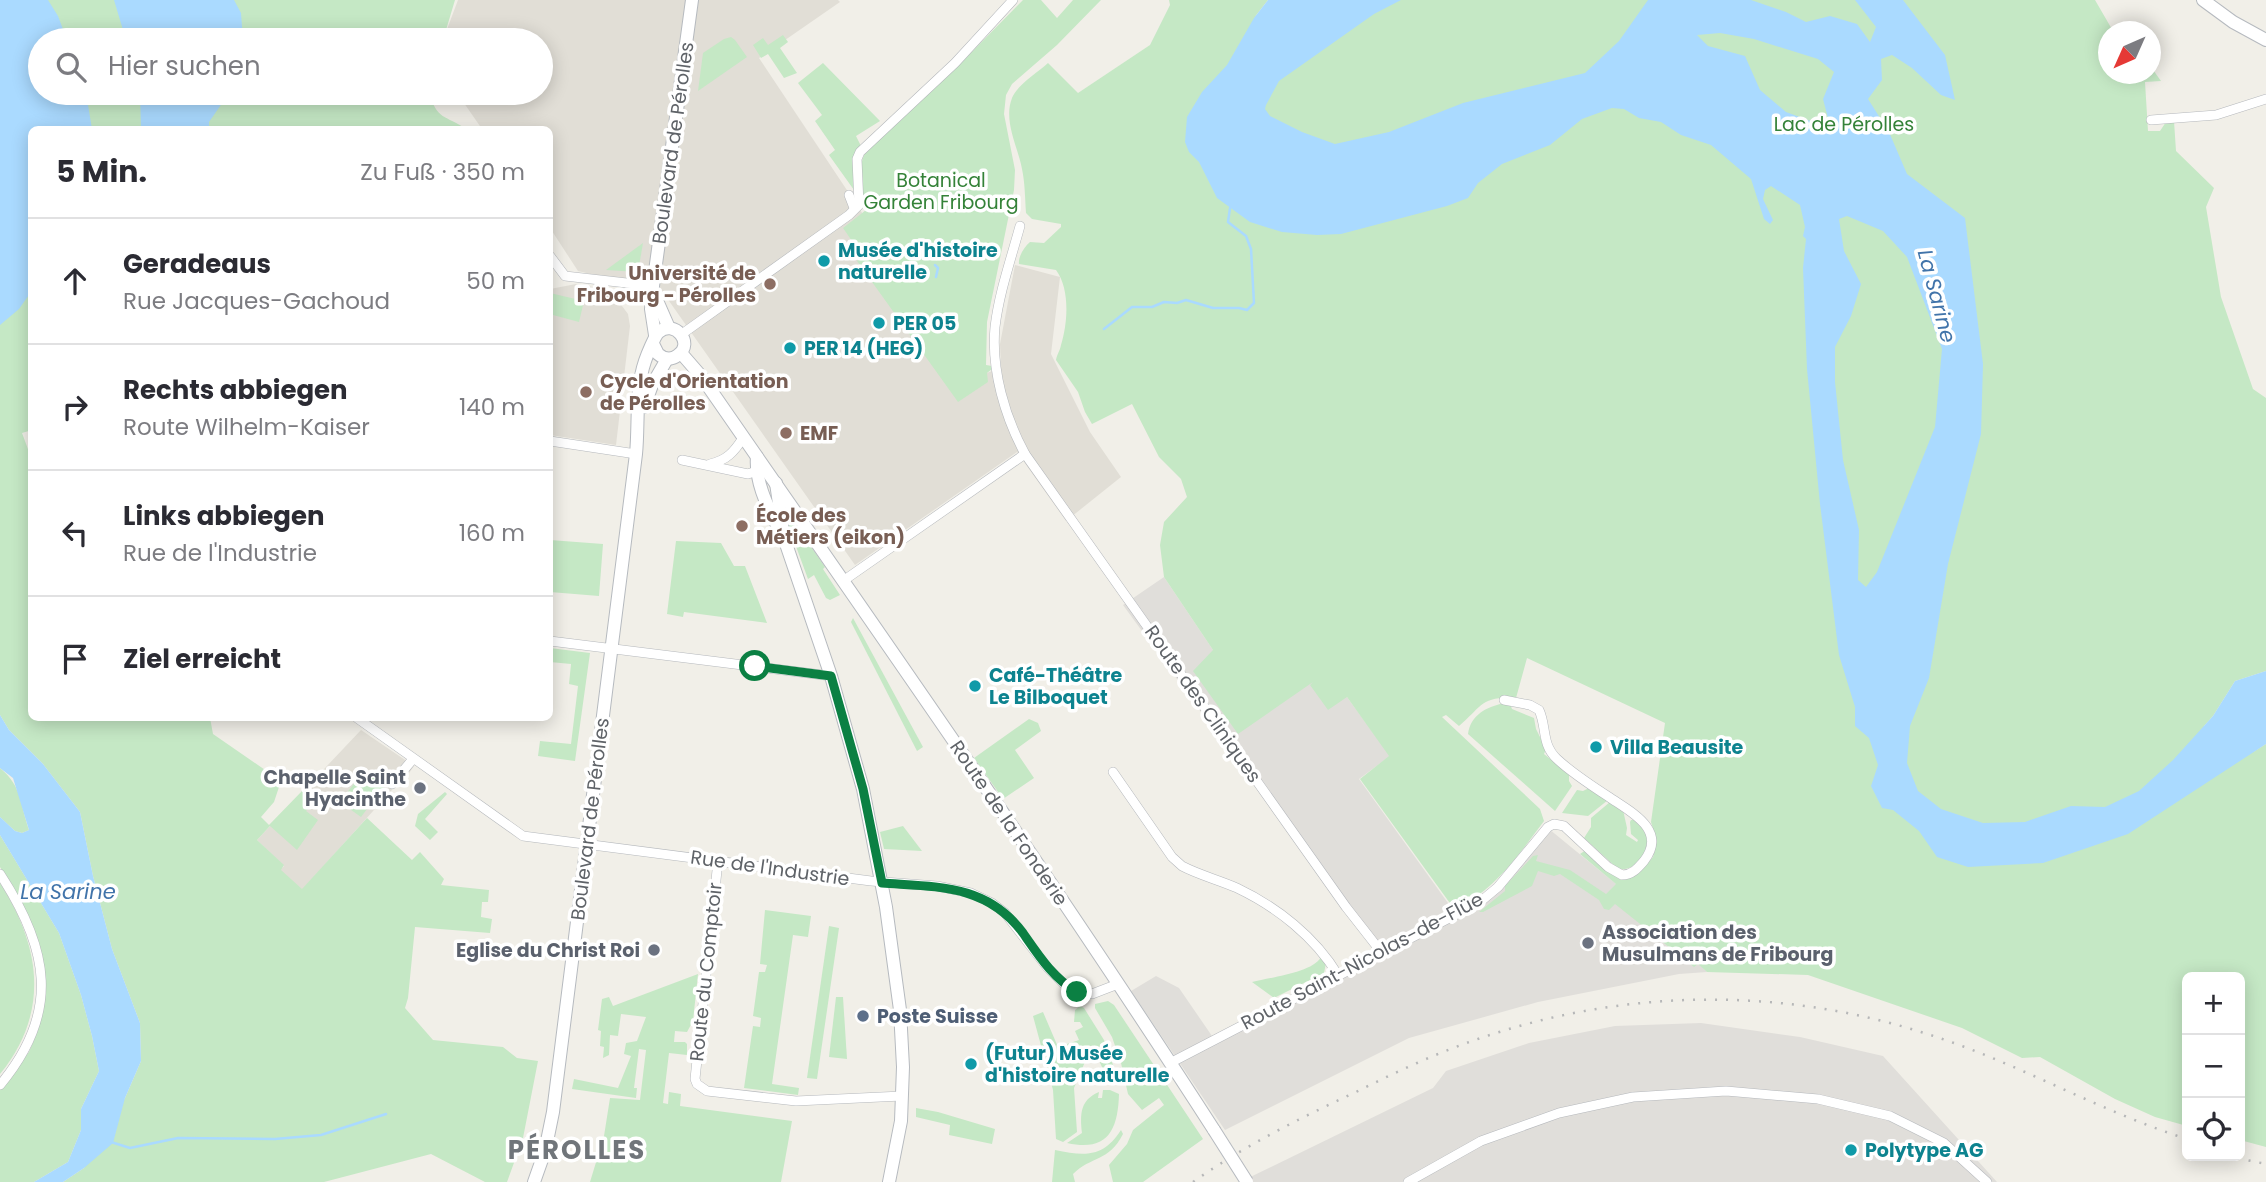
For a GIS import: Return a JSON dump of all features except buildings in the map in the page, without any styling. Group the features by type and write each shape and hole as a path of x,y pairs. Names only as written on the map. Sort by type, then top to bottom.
{"main road":[{"name":"Boulevard de Pérolles","path":"534,1182 552,1123 636,454 642,370 654,340 653,286 692,0"},
{"path":"2203,0 2233,22 2266,40"},
{"path":"653,286 657,305 669,328"},
{"path":"669,328 681,334 684,342 681,353 667,359 658,354 654,340 660,331 669,328"},
{"name":"Route de la Fonderie","path":"681,353 701,376 757,457 761,470 776,483 843,581 1118,984 1247,1182"},
{"name":"Boulevard de Pérolles","path":"639,428 648,395 667,359"},
{"path":"761,470 773,517 783,538 831,676 863,789 882,883 900,1010 901,1121 889,1182"},
{"path":"776,483 783,538"}],"street":[{"path":"681,334 796,255 859,205 857,159 860,152 955,63 1013,0"},
{"path":"2151,120 2216,115 2266,99"},
{"path":"849,195 854,208"},
{"name":"Route des Cliniques","path":"1020,226 996,327 995,360 1009,418 1025,454 1346,907 1382,953"},
{"path":"553,260 565,276 653,286"},
{"path":"709,465 723,461 732,454 743,438"},
{"path":"553,441 636,454"},
{"path":"843,581 1025,454"},
{"path":"682,460 748,474 761,470"},
{"path":"553,641 831,676"},
{"name":"Route Saint-Nicolas-de-Flüe","path":"1170,1062 1480,902 1503,881 1542,832 1554,824 1563,826 1608,867 1622,875 1633,873 1650,852 1652,843 1651,834 1643,822 1629,809 1555,758 1545,740 1539,710 1530,705 1504,700"},
{"name":"Rue de l'Industrie","path":"361,721 523,836 882,883 937,886 971,893 1005,912 1047,967 1064,984 1077,992 1091,994 1118,984"},
{"path":"392,784 413,759"},
{"path":"1112,772 1172,857 1193,872 1262,901 1305,934 1338,975"},
{"name":"Route du Comptoir","path":"718,861 695,1079 697,1084 706,1091 796,1101 902,1096"},
{"path":"0,874 14,895 27,923 38,950 41,973 41,998 34,1031 18,1063 0,1085"},
{"path":"1408,1182 1481,1141 1559,1113 1633,1097 1726,1091 1818,1099 1890,1116 1944,1143 1987,1182"}],"shaded area":[{"name":"Université de Fribourg - Pérolles","path":"458,0 838,0 840,2 759,58 972,378 1001,368 1000,344 1015,265 1060,277 1051,354 1090,432 1121,477 1066,521 1017,452 855,565 662,291 578,271 553,233 553,126 480,126 465,105 553,105 553,28 448,28"},
{"name":"Cycle d'Orientation de Pérolles","path":"576,284 604,289 628,314 630,326 616,445 553,435 553,288"},
{"path":"1164,577 1213,650 1328,671 1390,756 1359,779 1458,917 1497,891 1549,829 1615,883 1707,972 1679,974 1538,1002 1409,1038 1225,1130 1131,991 1156,976 1179,988 1212,1036 1376,952 1123,605"},
{"path":"361,730 414,766 402,783 400,781 302,890 280,870 284,866 257,840"},
{"path":"1701,1023 1800,1037 1883,1056 1997,1182 1240,1182 1433,1088 1446,1071 1529,1043 1615,1026"}],"green space":[{"path":"0,0 455,0 447,28 28,28 28,105 434,105 439,113 461,126 28,126 28,431 22,433 28,449 28,721 211,721 213,734 281,781 274,802 261,817 269,825 302,791 314,803 306,811 318,820 297,850 270,826 257,840 284,865 281,870 302,889 367,818 412,860 420,852 444,879 441,885 489,890 488,902 482,902 481,917 492,919 490,933 415,927 405,1008 433,1040 503,1047 517,1058 538,1061 523,1138 507,1182 485,1182 431,1154 324,1182 63,1182 84,1168 125,1098 141,1061 140,1023 112,949 80,812 43,764 9,730 0,715"},
{"name":"Botanical Garden Fribourg","path":"1023,0 1041,0 1057,18 1073,0 1101,0 1057,45 1012,84 1006,95 1004,114 1015,170 1014,190 987,322 986,365 992,366 992,369 987,373 988,382 958,402 857,261 863,257 843,228 866,210 860,182 865,153 959,65"},
{"name":"Lac de Pérolles","path":"1169,0 1268,0 1254,18 1272,0 2095,0 2107,21 2098,21 2098,84 2145,84 2148,131 2160,131 2166,122 2174,121 2176,151 2214,188 2206,207 2221,297 2253,389 2266,398 2266,671 2235,681 2204,726 2253,752 2266,744 2266,1147 2245,1141 2245,972 2182,972 2182,1125 2155,1117 2115,1099 2040,1057 2022,1058 1962,1028 1808,975 1707,972 1698,964 1694,967 1615,904 1609,910 1604,909 1599,900 1560,874 1554,876 1538,871 1532,886 1479,912 1505,891 1505,886 1533,856 1538,855 1536,861 1570,870 1606,894 1616,884 1580,854 1586,850 1630,878 1640,872 1653,857 1657,841 1651,822 1665,723 1527,658 1516,698 1488,701 1459,726 1446,715 1442,717 1540,809 1544,821 1501,875 1468,902 1469,905 1453,913 1452,906 1360,779 1389,756 1347,697 1328,710 1310,685 1313,682 1238,734 1193,671 1213,650 1164,577 1160,545 1164,522 1187,497 1181,479 1159,457 1132,404 1092,424 1078,392 1056,360 1066,316 1066,296 1061,278 1056,270 1019,264 1020,255 1030,242 1044,243 1061,224 1032,219 1026,213 1023,174 1009,116 1012,98 1023,83 1048,63 1078,93 1150,45 1170,5"},
{"path":"783,35 788,42 780,48 797,73 784,78 768,54 761,58 753,45 763,38 768,45"},
{"path":"731,37 747,57 698,91 703,53"},
{"path":"823,63 880,121 856,136 861,146 854,190 829,155 835,150 815,121 822,115 798,83"},
{"path":"643,243 638,272 606,270"},
{"path":"553,294 584,301 579,322 553,315"},
{"path":"785,509 825,567 823,569 840,595 830,600 826,598 814,575 808,579 783,511"},
{"path":"553,540 603,544 599,596 553,592"},
{"path":"676,541 721,543 734,566 745,566 767,623 684,612 683,617 667,614"},
{"path":"853,618 923,747 917,751 851,622"},
{"path":"553,648 590,653 575,761 538,756 540,741 571,744 578,686 569,684 571,664 553,662"},
{"path":"1504,703 1534,718 1536,729 1546,749 1544,754 1569,774 1572,786 1555,811 1468,734 1476,716"},
{"path":"1029,719 1038,723 1041,731 1015,750 1034,778 1003,799 974,758"},
{"path":"0,768 13,782 19,796 29,830 22,833 15,831 0,817"},
{"path":"365,769 386,784 361,817 340,802"},
{"path":"1591,787 1608,800 1588,816 1562,813 1577,790 1583,791"},
{"path":"445,792 447,794 425,819 438,832 430,840 415,826 418,814"},
{"path":"1610,802 1623,810 1626,835 1637,842 1631,834 1630,822 1635,820 1644,830 1648,841 1645,853 1637,864 1625,869 1618,869 1584,838 1591,827 1591,818"},
{"path":"903,826 922,851 884,849 880,832"},
{"path":"0,835 59,933 81,995 99,1071 81,1109 81,1130 68,1162 34,1182 0,1182 0,1089 29,1052 38,1030 44,1000 31,922 0,867"},
{"path":"0,883 24,931 34,980 33,1004 27,1027 16,1051 0,1074"},
{"path":"765,910 811,916 808,937 793,935 772,1084 799,1088 798,1095 744,1088 753,1026 760,1027 761,1018 753,1016 759,972 765,972 767,965 760,964"},
{"path":"829,926 839,928 817,1079 807,1078"},
{"path":"1321,957 1326,963 1324,973 1274,998 1252,982 1300,971"},
{"path":"698,974 693,1021 687,1032 675,1031 674,1042 687,1044 687,1055 669,1053 663,1103 668,1104 669,1092 681,1094 680,1106 792,1121 781,1182 590,1182 604,1136 610,1098 640,1100 646,1050 639,1049 634,1088 637,1088 636,1098 572,1089 574,1079 618,1088 631,1056 624,1054 626,1043 637,1041 646,1017 621,1014 618,1036 610,1035 609,1055 603,1058 604,1047 600,1046 601,1031 598,1030 602,999 609,997 613,1006"},
{"path":"836,997 843,997 847,1059 829,1057"},
{"path":"1108,1001 1114,1005 1203,1139 1143,1182 1113,1182 1109,1165 1127,1144 1133,1130 1164,1105 1159,1098 1142,1110 1128,1094 1112,1037 1095,1008 1095,1004"},
{"path":"1080,1006 1084,1008 1104,1040 1116,1073 1107,1078 1092,1045 1074,1088 1077,1132 1063,1142 1056,1139 1053,1090 1033,1016 1043,1012 1058,1047 1079,1040 1075,1031 1083,1027 1080,1022 1074,1022 1075,1010"},
{"path":"1103,1090 1119,1094 1116,1119 1108,1136 1092,1144 1067,1143 1082,1133 1081,1114 1085,1103 1099,1092 1098,1098 1102,1098"},
{"path":"916,1108 995,1129 992,1144 949,1135 950,1125 916,1117"},
{"path":"1121,1130 1123,1134 1112,1150 1073,1174 1075,1182 1052,1182 1055,1150 1092,1153 1107,1146"}],"water":[{"path":"0,0 48,0 62,28 28,28 28,105 88,105 92,126 28,126 28,296 19,309 0,325"},
{"path":"114,0 234,0 241,13 242,28 122,28"},
{"path":"1268,0 1401,0 1374,14 1279,81 1266,105 1265,109 1270,116 1335,144 1389,132 1463,103 1585,73 1619,41 1648,0 1751,0 1806,22 1830,16 1857,24 1870,42 1876,27 1855,0 1903,0 1945,55 1955,100 1941,95 1912,68 1892,55 1881,59 1882,80 1868,99 1889,132 1907,174 1965,218 1983,364 1981,434 1948,564 1929,678 1910,726 1907,763 1918,791 1941,809 1983,823 2025,822 2071,806 2105,807 2139,791 2173,760 2213,716 2235,681 2266,671 2266,744 2128,834 2043,863 1968,867 1937,857 1919,831 1893,810 1882,808 1871,786 1878,765 1869,738 1855,726 1855,707 1839,655 1807,369 1803,268 1806,239 1803,236 1805,227 1800,205 1771,186 1765,190 1763,199 1773,220 1770,224 1764,219 1751,179 1711,145 1681,135 1661,122 1639,118 1624,109 1612,108 1582,119 1550,145 1502,164 1478,183 1468,198 1447,206 1341,234 1282,232 1250,222 1217,198 1199,162 1189,152 1185,142 1187,117 1202,92 1227,65 1254,18","holes":["1720,33 1754,39 1818,59 1834,72 1823,99 1829,122 1824,126 1786,112 1760,90 1745,56 1708,46 1697,35","1847,216 1883,231 1907,257 1942,349 1935,427 1877,572 1866,587 1858,580 1859,530 1843,460 1835,382 1835,347 1851,316 1861,284 1844,251 1839,219"]},
{"path":"140,105 221,105 209,126 141,126"},
{"name":"La Sarine","path":"0,715 9,730 43,764 80,812 112,949 140,1023 141,1061 125,1098 113,1143 63,1182 34,1182 68,1162 81,1130 81,1109 99,1071 81,995 59,933 0,835 0,817 15,831 22,833 29,830 13,778 0,768"}],"waterway":[{"path":"1104,329 1132,307 1152,307 1164,302 1177,303 1186,300 1213,308 1247,310 1254,303 1251,249 1246,236 1228,222 1230,208"},
{"path":"935,265 938,268 936,277"},
{"path":"111,1142 130,1148 178,1138 275,1139 321,1135 386,1114"}],"railway":[{"path":"1193,1182 1232,1156 1293,1122 1440,1053 1546,1019 1653,1002 1761,1001 1815,1007 1868,1018 1955,1043 2120,1114 2182,1137"},
{"path":"2245,1160 2266,1164"}],"place":[{"name":"Musée d'histoire naturelle","path":"824,261"},
{"name":"Université de Fribourg - Pérolles","path":"770,284"},
{"name":"PER 05","path":"879,323"},
{"name":"PER 14 (HEG)","path":"790,348"},
{"name":"Cycle d'Orientation de Pérolles","path":"586,392"},
{"name":"EMF","path":"786,433"},
{"name":"École des Métiers (eikon)","path":"742,526"},
{"name":"Café-Théâtre Le Bilboquet","path":"975,686"},
{"name":"Villa Beausite","path":"1596,747"},
{"name":"Chapelle Saint Hyacinthe","path":"420,788"},
{"name":"Association des Musulmans de Fribourg","path":"1588,943"},
{"name":"Eglise du Christ Roi","path":"654,950"},
{"name":"Poste Suisse","path":"863,1016"},
{"name":"(Futur) Musée d'histoire naturelle","path":"971,1064"},
{"name":"Polytype AG","path":"1851,1150"}],"district":[{"name":"PÉROLLES","path":"577,1150"}],"route":[{"path":"755,666 831,676 863,789 882,883 937,886 971,893 992,903 1005,912 1055,976 1077,992"}]}
